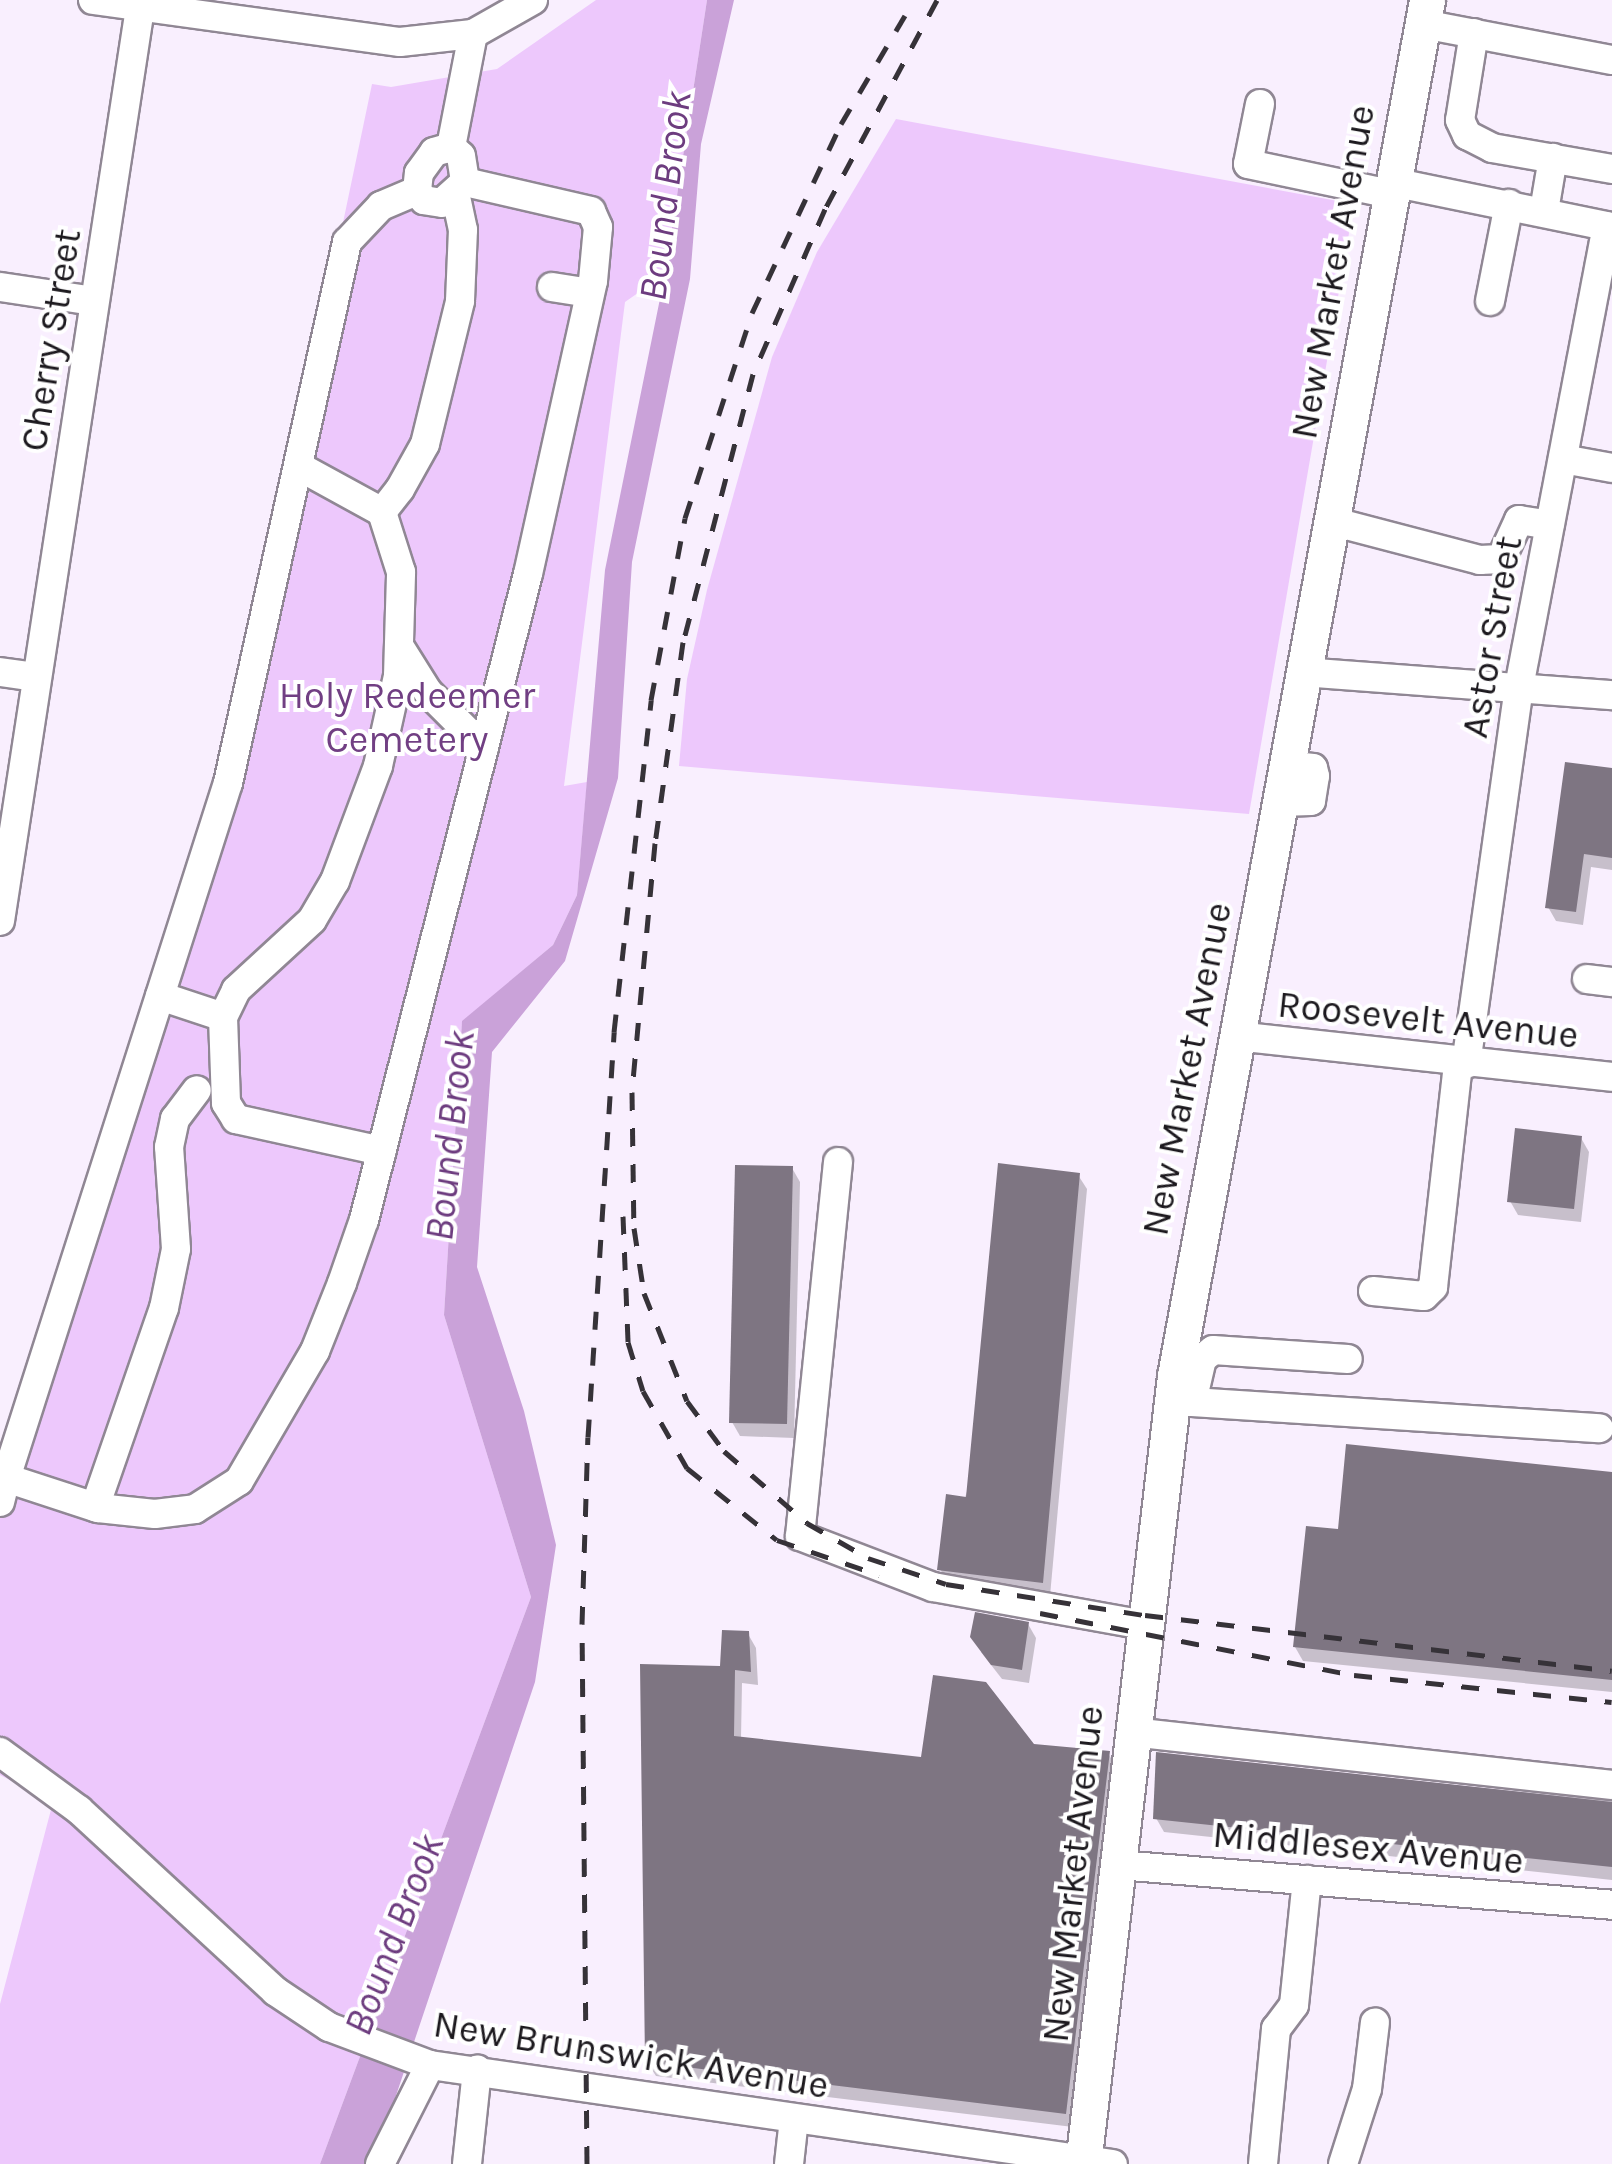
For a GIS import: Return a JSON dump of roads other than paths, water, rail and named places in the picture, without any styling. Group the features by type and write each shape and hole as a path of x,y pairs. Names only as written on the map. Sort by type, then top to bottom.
{"main road":[{"name":"New Market Avenue","path":"1093,2163 1118,1865 1144,1624 1182,1401 1236,1036 1425,12"}],"street":[{"path":"92,0 140,8 244,12 400,42 473,34 533,0"},
{"name":"Cherry Street","path":"0,920 140,8"},
{"path":"1425,12 1474,34 1612,60"},
{"path":"451,147 473,34"},
{"path":"1474,34 1460,120 1468,136 1479,144 1612,169"},
{"path":"1260,104 1248,164 1509,204 1610,227"},
{"path":"382,512 426,444 460,301 464,230 461,156 451,147"},
{"path":"417,190 442,203 460,190 591,210 598,227 590,293 484,748 364,1220 314,1351 239,1482 194,1510 155,1514 3,1490 228,783 347,242 380,206 417,190 434,152 451,147"},
{"path":"1544,211 1553,158"},
{"path":"1490,301 1509,204"},
{"name":"Astor Street","path":"1373,1292 1424,1296 1433,1288 1462,1063 1519,686 1610,227"},
{"path":"552,286 590,293"},
{"path":"0,287 94,301"},
{"path":"1563,459 1612,468"},
{"path":"95,1507 164,1308 176,1249 169,1147 175,1120 198,1090 236,990 312,920 335,882 378,766 400,649 401,572 382,512 298,466"},
{"path":"1330,522 1480,560 1501,559 1519,520 1550,525"},
{"path":"400,649 428,692 484,748"},
{"path":"0,672 37,677"},
{"path":"1303,672 1612,695"},
{"path":"160,996 224,1030"},
{"path":"224,1030 226,1103 236,1120 382,1151"},
{"name":"Roosevelt Avenue","path":"1236,1036 1612,1077"},
{"path":"198,1090 226,1103"},
{"path":"838,1162 800,1536 933,1587 1144,1624"},
{"path":"1348,1360 1213,1350 1202,1358 1182,1401 1598,1428"},
{"path":"1132,1732 1612,1785"},
{"name":"New Brunswick Avenue","path":"0,1752 78,1810 275,1991 329,2028 430,2065 1093,2163"},
{"name":"Middlesex Avenue","path":"1118,1865 1612,1905"},
{"path":"1263,2164 1276,2029 1294,2005 1307,1880"},
{"path":"1343,2164 1368,2089 1375,2022"},
{"path":"380,2164 430,2065"},
{"path":"467,2164 477,2070"},
{"path":"789,2164 794,2119"}],"railway":[{"path":"587,2164 582,1624 588,1437 614,1032 651,700 685,518 752,313 841,124 914,0"},
{"path":"937,0 825,209 753,374 683,642 655,843 632,1092 634,1228 644,1293 687,1401 724,1451 807,1523 868,1558 946,1584 1145,1615 1612,1671"},
{"path":"623,1216 628,1342 643,1391 687,1468 777,1540 879,1575"},
{"path":"1040,1613 1354,1675 1612,1702"}],"water label":[{"name":"Bound Brook","path":"665,196"},
{"name":"Bound Brook","path":"450,1136"},
{"name":"Bound Brook","path":"394,1935"}],"park label":[{"name":"Holy Redeemer Cemetery","path":"407,718"}]}
